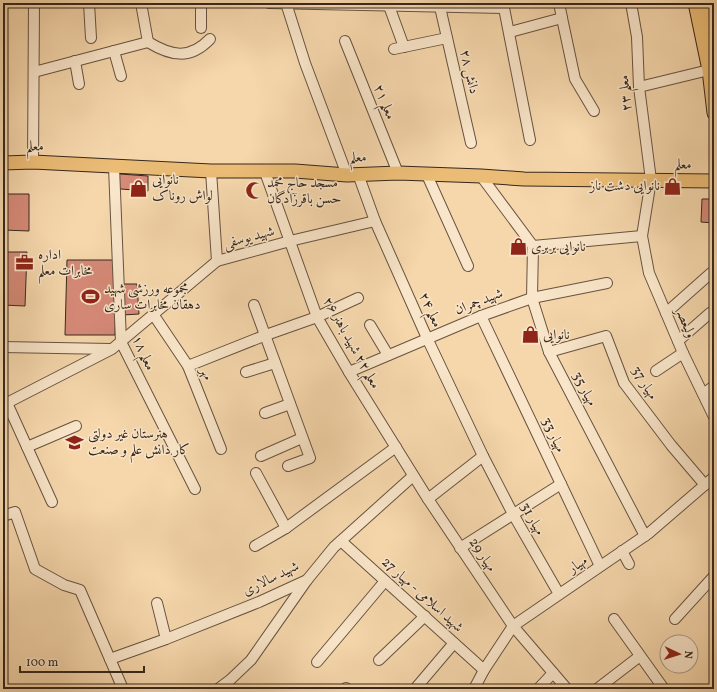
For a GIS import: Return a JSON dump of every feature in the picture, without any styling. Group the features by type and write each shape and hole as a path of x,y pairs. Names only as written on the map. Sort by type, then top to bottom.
{"main road":[{"path":"695,3 709,70 714,113"},
{"path":"707,3 714,40"},
{"name":"معلم","path":"3,163 33,162 211,171 295,171 353,174 481,176 524,179 714,181"}],"street":[{"path":"33,162 34,3"},
{"path":"89,3 91,38"},
{"path":"141,3 148,42"},
{"path":"201,3 201,28"},
{"path":"269,3 389,6 423,5 440,7 504,8 510,32 530,140"},
{"name":"معلم ۲۴","path":"286,3 305,63 353,174 427,338 483,456"},
{"path":"559,3 575,79 594,110"},
{"name":"معلم ۲۳","path":"631,3 637,37 639,87 651,180 642,236"},
{"path":"389,6 399,48 447,38"},
{"name":"دانش ۲۸","path":"440,7 471,143"},
{"path":"510,32 562,18"},
{"path":"34,72 148,42 162,50 176,54 192,51 203,46 210,39"},
{"name":"معلم ۲۱","path":"345,41 398,174"},
{"path":"114,51 121,76"},
{"path":"74,61 79,84"},
{"path":"639,87 709,70"},
{"name":"معلم ۱۸","path":"114,167 121,342 194,490"},
{"path":"211,171 217,261"},
{"name":"معلم ۲۲ شهید باهنر ۲۶","path":"265,172 317,317 349,372 414,476"},
{"path":"428,175 468,266"},
{"path":"481,176 533,246 642,236"},
{"name":"شهید یوسفی","path":"5,404 112,349 217,261 290,241 375,221"},
{"name":"ولیعصر","path":"642,236 649,273 682,353 714,417"},
{"name":"مهیار 35","path":"533,246 532,298 549,352 644,536"},
{"path":"666,313 711,273"},
{"name":"شهید چمران","path":"349,372 481,316 532,298 607,283"},
{"path":"188,366 266,335 317,317 358,298"},
{"path":"254,305 310,458 288,466"},
{"path":"678,341 710,313"},
{"name":"مهر","path":"153,314 188,366 221,449"},
{"name":"مهیار 33","path":"481,316 600,566"},
{"path":"370,325 388,355"},
{"name":"مهیار 37","path":"549,352 606,336 624,383 670,445 705,485"},
{"path":"3,347 112,349"},
{"path":"656,371 682,353"},
{"path":"246,372 276,363"},
{"path":"703,394 714,386"},
{"path":"5,404 27,447 52,502"},
{"path":"265,413 290,404"},
{"path":"27,447 76,426"},
{"path":"261,456 302,438"},
{"path":"255,546 286,528 396,447"},
{"path":"428,499 483,456"},
{"name":"مهیار 31","path":"483,456 513,514 559,594"},
{"path":"256,473 286,528"},
{"name":"مهیار 29","path":"414,476 460,548 513,626 567,689"},
{"name":"شهید سالاری","path":"110,659 166,639 259,602 307,580 334,547 414,476"},
{"name":"مهیار","path":"474,689 484,670 513,626 644,536 714,477"},
{"path":"460,548 561,484"},
{"path":"3,516 15,512 34,568 64,585 80,590 123,689"},
{"name":"شهید اسلامی - مهیار 27","path":"341,541 484,670"},
{"path":"622,551 629,564"},
{"path":"676,619 714,576"},
{"path":"218,689 232,685 252,660 307,580"},
{"path":"317,662 385,581"},
{"path":"157,603 166,639"},
{"path":"379,660 425,616"},
{"path":"614,619 664,689"},
{"path":"415,689 454,643"},
{"path":"597,689 640,656"},
{"path":"538,689 552,673"}],"building":[{"path":"120,174 148,176 148,191 121,189 117,187 117,177"},
{"path":"3,194 29,194 29,231 3,230"},
{"path":"702,199 714,199 714,223 701,222"},
{"path":"3,252 27,252 25,306 3,305"},
{"name":"مجموعه ورزشی شهید دهقان مخابرات ساری","path":"67,260 117,260 115,335 65,335"},
{"path":"121,284 137,284 139,314 123,315"}],"place":[{"name":"نانوایی دشت ناز","path":"673,186"},
{"name":"نانوایی لواش روناک","path":"139,188"},
{"name":"مسجد حاج محمد حسن باقرزادگان","path":"254,191"},
{"name":"نانوایی بربری","path":"518,247"},
{"name":"اداره مخابرات معلم","path":"25,263"},
{"name":"مجموعه ورزشی شهید دهقان مخابرات ساری","path":"91,297"},
{"name":"نانوایی","path":"530,335"},
{"name":"هنرستان غیر دولتی کار دانش علم و صنعت","path":"75,442"}]}
